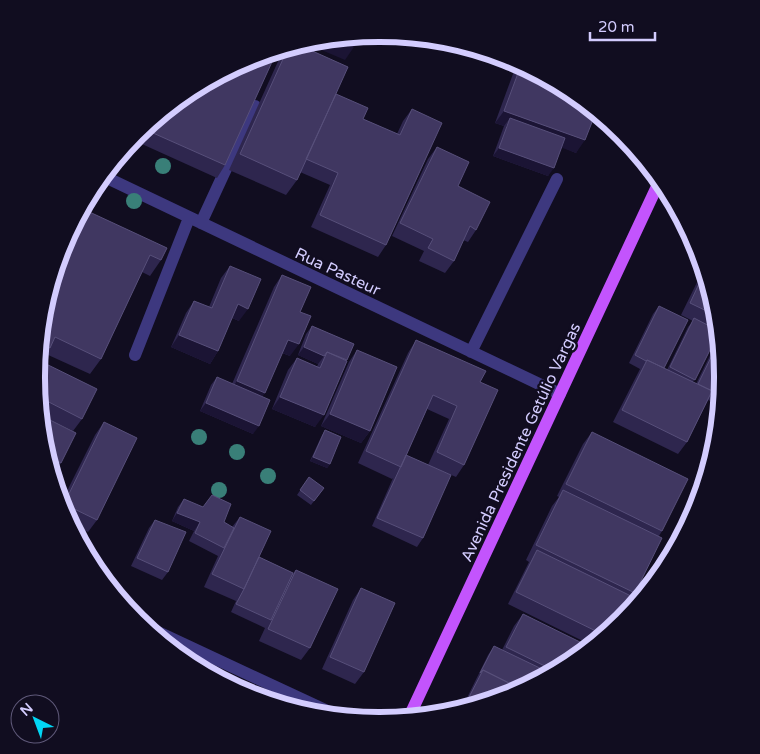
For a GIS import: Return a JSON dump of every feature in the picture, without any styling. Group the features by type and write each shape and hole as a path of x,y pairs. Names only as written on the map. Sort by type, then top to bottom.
{"main road":[{"name":"Avenida Presidente Getúlio Vargas","path":"412,710 656,188"}],"street":[{"path":"135,355 195,220 255,106"},
{"name":"Rua Pasteur","path":"110,179 560,394"},
{"path":"471,352 557,179"},
{"path":"172,638 314,705"}],"building":[{"path":"310,50 348,67 297,180 240,154 284,57"},
{"path":"273,60 225,165 152,132 176,112 213,87"},
{"path":"518,73 547,87 593,119 585,140 504,111"},
{"path":"336,94 368,108 363,119 400,135 412,109 442,123 386,245 320,215 338,173 306,159"},
{"path":"510,118 565,138 554,168 499,148"},
{"path":"437,147 469,162 458,186 490,202 476,230 470,226 454,261 428,248 433,239 400,223"},
{"path":"89,212 167,248 161,260 150,255 101,359 55,337 50,348 47,346 48,333 63,269"},
{"path":"230,266 261,279 248,309 238,304 218,351 179,335 194,301 212,308"},
{"path":"282,275 311,287 300,312 311,316 299,344 288,340 265,393 237,381"},
{"path":"700,281 708,312 690,303"},
{"path":"659,306 688,320 664,368 635,355"},
{"path":"694,318 711,327 713,344 695,380 670,367"},
{"path":"312,326 354,344 347,360 327,352 324,356 304,347"},
{"path":"416,340 486,371 480,382 498,390 464,465 437,452 457,406 433,395 401,467 366,451"},
{"path":"357,350 397,367 370,431 330,414"},
{"path":"327,352 347,361 324,415 280,397 297,358 320,368"},
{"path":"714,352 714,392 698,384"},
{"path":"647,360 712,391 687,442 622,410"},
{"path":"46,364 97,389 82,419 46,401"},
{"path":"217,377 270,400 259,426 206,403"},
{"path":"48,419 76,433 61,463 56,460"},
{"path":"104,422 137,438 97,520 72,508 68,497"},
{"path":"325,430 341,437 330,464 313,457"},
{"path":"592,432 688,479 662,531 566,484"},
{"path":"406,455 451,475 423,538 377,518"},
{"path":"309,477 324,488 314,501 300,490"},
{"path":"563,490 662,538 635,593 536,545"},
{"path":"212,495 231,504 224,522 234,528 224,548 195,533 200,522 177,513 184,499 203,507"},
{"path":"240,517 271,531 244,589 212,574"},
{"path":"155,520 186,532 168,572 137,558"},
{"path":"537,550 632,597 617,614 597,631 516,592"},
{"path":"259,557 293,573 271,620 236,604"},
{"path":"296,570 338,589 310,648 268,629"},
{"path":"361,588 395,603 364,672 330,657"},
{"path":"523,614 582,643 547,667 506,647"},
{"path":"494,646 543,669 512,684 483,670 480,673"},
{"path":"483,670 512,684 488,694 468,700"}]}
